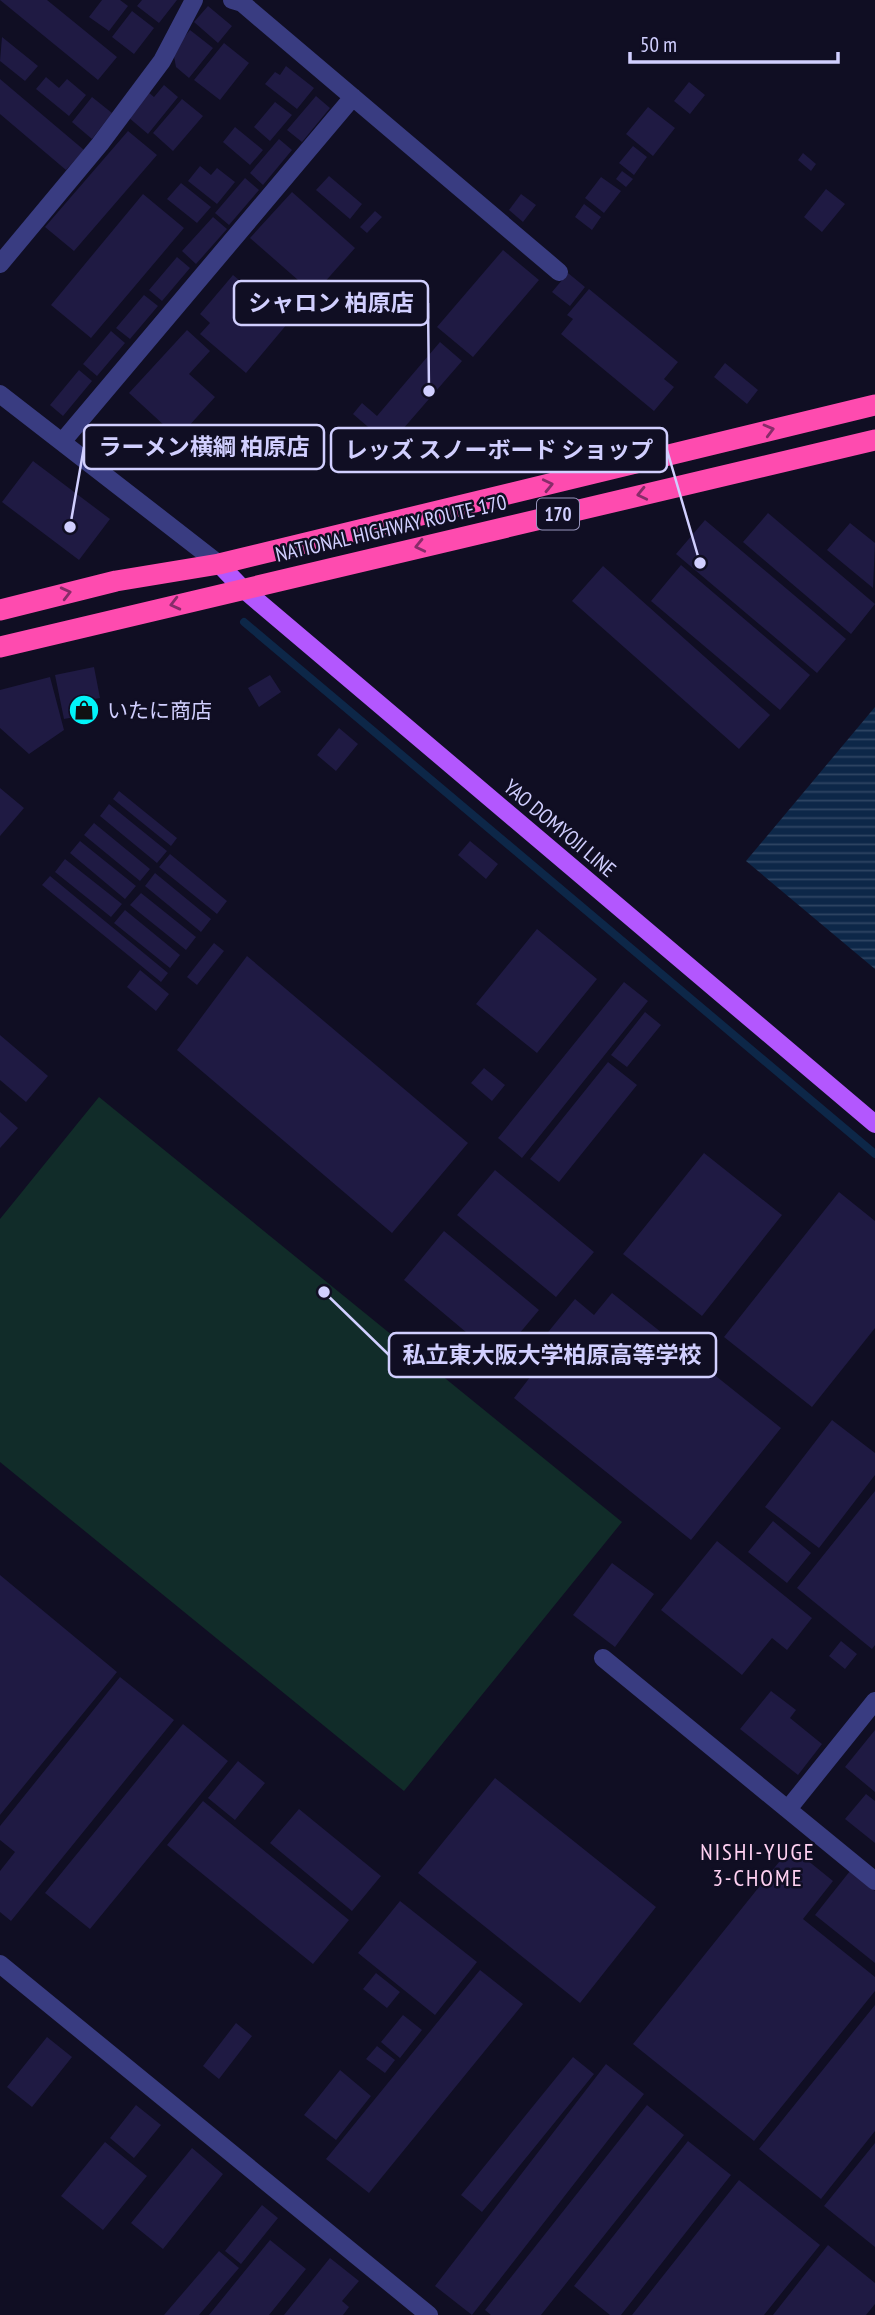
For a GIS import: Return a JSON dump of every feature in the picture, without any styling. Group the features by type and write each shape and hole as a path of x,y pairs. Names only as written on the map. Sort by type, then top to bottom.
{"highway":[{"name":"NATIONAL HIGHWAY ROUTE 170","path":"0,610 116,581 219,564 875,405"},
{"name":"NATIONAL HIGHWAY ROUTE 170","path":"0,647 875,440"}],"main road":[{"name":"YAO DOMYOJI LINE","path":"219,564 242,588 875,1124"}],"street":[{"path":"0,264 100,144 162,61 194,0"},
{"path":"232,0 242,4 559,272"},
{"path":"62,442 353,97"},
{"path":"0,394 219,564"},
{"path":"603,1658 875,1881"},
{"path":"788,1809 875,1702"},
{"path":"0,1964 429,2315"}],"green space":[{"path":"99,1097 622,1522 404,1791 0,1462 0,1219"}],"water":[{"path":"875,707 875,969 746,861"}],"building":[{"path":"0,0 47,0 117,57 98,80"},
{"path":"102,0 120,0 128,6 109,31 89,17"},
{"path":"142,0 177,0 159,23 137,6"},
{"path":"208,6 232,26 218,43 194,22"},
{"path":"132,11 154,28 134,54 112,37"},
{"path":"190,30 213,48 189,78 176,67 173,51"},
{"path":"2,37 38,66 25,81 0,61"},
{"path":"224,43 249,63 220,100 194,80"},
{"path":"286,66 314,88 297,109 265,84 275,72 280,75"},
{"path":"46,77 59,88 67,79 86,95 69,116 36,89"},
{"path":"0,79 84,150 66,170 0,114"},
{"path":"689,82 705,95 690,114 674,101"},
{"path":"164,85 178,97 148,134 128,117 148,92 154,97"},
{"path":"316,96 330,108 302,142 287,130"},
{"path":"92,97 112,113 92,139 72,122"},
{"path":"182,99 203,116 173,151 153,133"},
{"path":"275,102 292,115 270,141 254,127"},
{"path":"648,107 675,128 653,156 626,134"},
{"path":"235,127 263,150 250,165 223,142"},
{"path":"128,131 157,155 74,251 45,227"},
{"path":"279,139 292,150 263,185 250,173"},
{"path":"633,146 647,157 634,175 619,163"},
{"path":"803,153 816,164 811,171 798,160"},
{"path":"200,166 211,175 217,168 235,182 217,204 188,181"},
{"path":"622,171 633,179 626,187 616,179"},
{"path":"329,176 362,204 350,219 316,190"},
{"path":"601,177 621,191 604,213 585,198"},
{"path":"245,178 259,190 229,225 215,213"},
{"path":"181,183 211,207 197,223 167,199"},
{"path":"826,189 845,204 822,232 804,217"},
{"path":"292,192 355,248 314,294 250,238"},
{"path":"143,194 184,228 91,338 51,305"},
{"path":"521,194 536,205 523,222 509,210"},
{"path":"584,204 601,217 592,230 575,217"},
{"path":"375,211 382,217 367,233 360,227"},
{"path":"213,217 227,229 196,264 182,251"},
{"path":"503,250 539,280 473,357 437,327"},
{"path":"177,257 190,268 162,301 149,290"},
{"path":"568,273 585,287 570,306 552,292"},
{"path":"233,275 263,300 272,289 298,311 246,373 200,334 210,323 200,314"},
{"path":"589,289 678,362 664,379 674,387 654,411 561,334 573,319 567,315"},
{"path":"144,295 158,306 130,339 116,328"},
{"path":"187,330 210,351 189,374 215,397 178,438 129,393"},
{"path":"111,331 125,343 97,376 83,364"},
{"path":"440,342 462,361 396,437 387,430 381,438 353,414 362,403 377,416"},
{"path":"725,363 758,390 747,404 714,377"},
{"path":"79,370 92,381 63,416 50,405"},
{"path":"120,444 143,461 137,469 114,452"},
{"path":"33,461 110,519 79,560 2,502"},
{"path":"768,513 875,604 851,634 743,542"},
{"path":"705,520 846,639 817,673 676,554"},
{"path":"850,523 875,543 873,588 827,550"},
{"path":"681,565 810,675 780,710 651,601"},
{"path":"603,566 770,715 739,749 572,601"},
{"path":"94,667 100,698 78,702 80,716 64,719 55,675"},
{"path":"270,675 281,692 259,707 248,688"},
{"path":"50,677 64,730 29,754 0,728 0,690"},
{"path":"339,728 358,744 336,771 317,755"},
{"path":"0,788 24,808 0,836"},
{"path":"119,791 177,838 171,846 113,799"},
{"path":"109,804 167,851 157,863 100,816"},
{"path":"94,823 150,869 140,881 84,835"},
{"path":"80,841 136,886 125,899 70,853"},
{"path":"470,841 498,864 486,879 458,855"},
{"path":"170,854 227,901 217,914 159,867"},
{"path":"65,859 122,904 111,917 55,872"},
{"path":"155,873 211,919 201,932 145,886"},
{"path":"50,876 168,973 161,982 42,885"},
{"path":"141,893 196,937 186,950 130,905"},
{"path":"125,910 180,955 170,968 114,923"},
{"path":"537,929 597,979 537,1053 476,1004"},
{"path":"214,943 224,951 197,985 187,977"},
{"path":"247,956 468,1143 392,1233 177,1050"},
{"path":"140,970 169,994 156,1011 127,987"},
{"path":"624,982 648,1001 522,1158 498,1138"},
{"path":"645,1012 661,1025 627,1067 611,1055"},
{"path":"0,1035 48,1076 26,1102 0,1080"},
{"path":"608,1062 637,1085 559,1182 530,1159"},
{"path":"484,1068 505,1085 492,1101 471,1083"},
{"path":"0,1112 18,1128 0,1148"},
{"path":"704,1153 782,1215 702,1316 623,1254"},
{"path":"495,1170 594,1252 556,1297 457,1215"},
{"path":"839,1192 875,1221 875,1328 812,1407 724,1337"},
{"path":"444,1231 539,1310 498,1359 404,1280"},
{"path":"612,1293 781,1428 691,1540 514,1398 534,1372 523,1363 575,1299 594,1315"},
{"path":"832,1420 875,1453 875,1475 819,1548 765,1507"},
{"path":"875,1491 875,1645 872,1649 797,1588"},
{"path":"773,1521 811,1553 787,1583 748,1552"},
{"path":"717,1541 812,1618 787,1650 772,1638 742,1675 661,1610"},
{"path":"612,1563 654,1594 615,1647 573,1615"},
{"path":"0,1575 117,1672 0,1815"},
{"path":"841,1641 857,1654 845,1669 829,1656"},
{"path":"120,1677 174,1720 11,1921 0,1912 0,1871 15,1852 0,1840 0,1826"},
{"path":"771,1691 796,1710 790,1718 822,1744 798,1775 740,1729"},
{"path":"183,1724 228,1761 90,1929 45,1893"},
{"path":"875,1730 875,1792 845,1767"},
{"path":"238,1761 265,1783 235,1820 208,1798"},
{"path":"495,1778 656,1907 580,2003 418,1873"},
{"path":"866,1794 875,1801 875,1843 845,1819"},
{"path":"203,1801 349,1920 313,1964 167,1845"},
{"path":"299,1809 381,1876 352,1911 270,1843"},
{"path":"791,1847 833,1881 803,1919 875,1977 875,1991 754,2141 633,2044"},
{"path":"850,1871 875,1891 875,1963 815,1915"},
{"path":"400,1901 477,1962 435,2015 358,1953"},
{"path":"480,1970 523,2004 369,2193 326,2159"},
{"path":"376,1973 400,1992 387,2008 363,1989"},
{"path":"875,2005 875,2131 821,2199 759,2149"},
{"path":"403,2015 422,2030 400,2058 381,2042"},
{"path":"236,2023 252,2036 219,2079 203,2066"},
{"path":"47,2037 72,2057 32,2107 7,2087"},
{"path":"377,2046 395,2060 385,2073 366,2059"},
{"path":"573,2057 594,2074 482,2212 461,2195"},
{"path":"606,2064 644,2094 472,2315 435,2286"},
{"path":"340,2070 371,2096 336,2140 304,2115"},
{"path":"136,2105 161,2125 134,2158 110,2138"},
{"path":"647,2105 684,2135 541,2315 491,2315 485,2310"},
{"path":"688,2141 731,2175 621,2315 610,2315 574,2286"},
{"path":"105,2142 147,2176 103,2230 61,2196"},
{"path":"875,2143 875,2247 824,2206"},
{"path":"192,2148 223,2174 163,2249 131,2223"},
{"path":"739,2180 820,2245 764,2315 632,2315"},
{"path":"262,2205 278,2218 241,2264 225,2251"},
{"path":"270,2240 306,2269 269,2315 209,2315"},
{"path":"828,2245 875,2283 875,2304 866,2315 773,2315"},
{"path":"219,2251 239,2268 199,2315 164,2315"},
{"path":"330,2258 359,2281 342,2301 349,2307 343,2315 284,2315"}],"waterway":[{"path":"244,622 875,1154"}],"place":[{"name":"シャロン 柏原店","path":"429,391"},
{"name":"ラーメン横綱 柏原店","path":"70,527"},
{"name":"レッズ スノーボード ショップ","path":"700,563"},
{"name":"いたに商店","path":"84,710"},
{"name":"私立東大阪大学柏原高等学校","path":"324,1292"}],"district":[{"name":"NISHI-YUGE 3-CHOME","path":"758,1864"}]}
